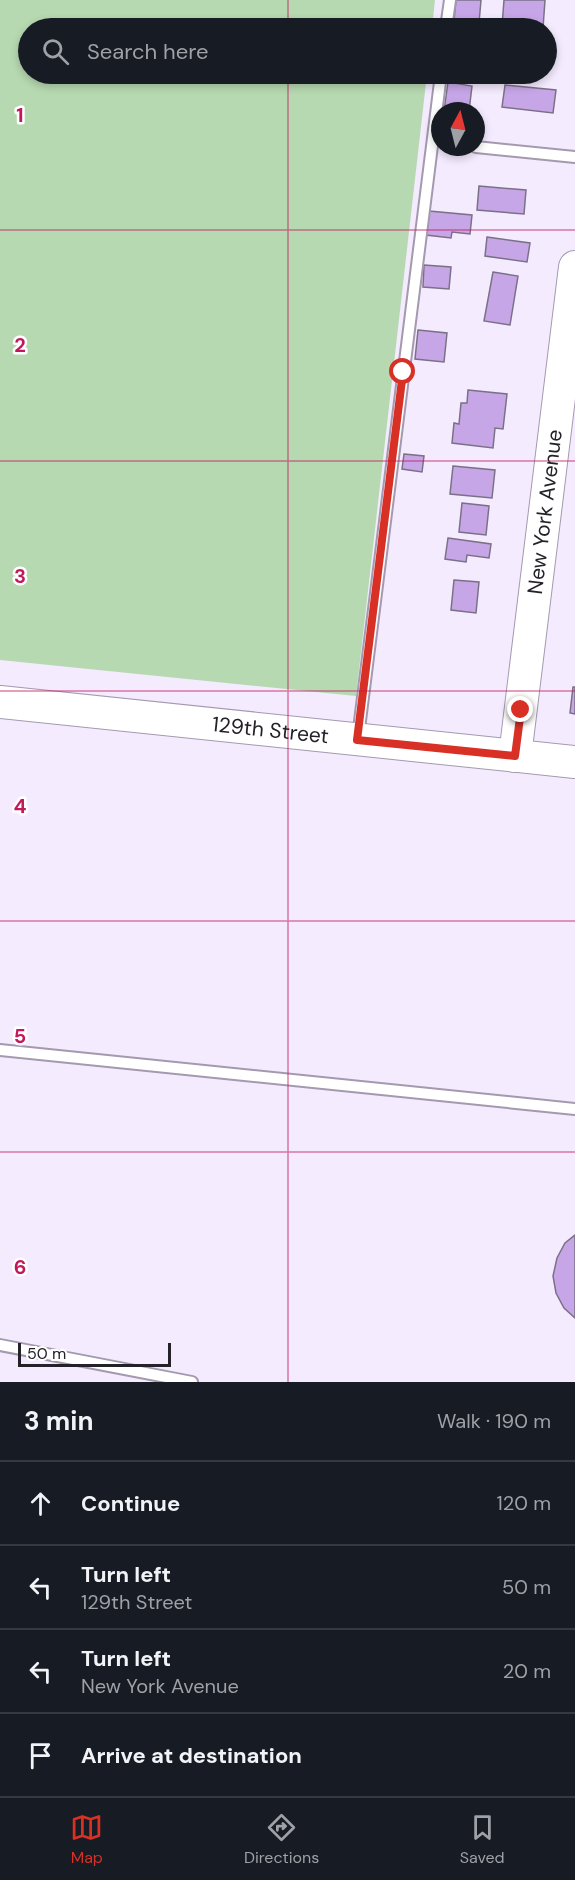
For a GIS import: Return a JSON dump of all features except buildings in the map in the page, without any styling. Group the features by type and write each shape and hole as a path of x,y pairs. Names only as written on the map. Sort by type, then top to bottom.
{"main road":[{"name":"New York Avenue","path":"515,756 575,267"},
{"name":"129th Street","path":"0,702 575,762"}],"lane":[{"path":"447,18 450,0"},
{"path":"439,102 440,84"},
{"path":"485,148 575,157"},
{"path":"357,740 434,156"},
{"path":"0,1050 575,1109"},
{"path":"0,1345 192,1382"}],"green space":[{"path":"0,0 435,0 433,18 18,18 18,84 426,84 356,696 0,660"}],"route":[{"path":"403,372 357,740 515,756 521,710"}]}
